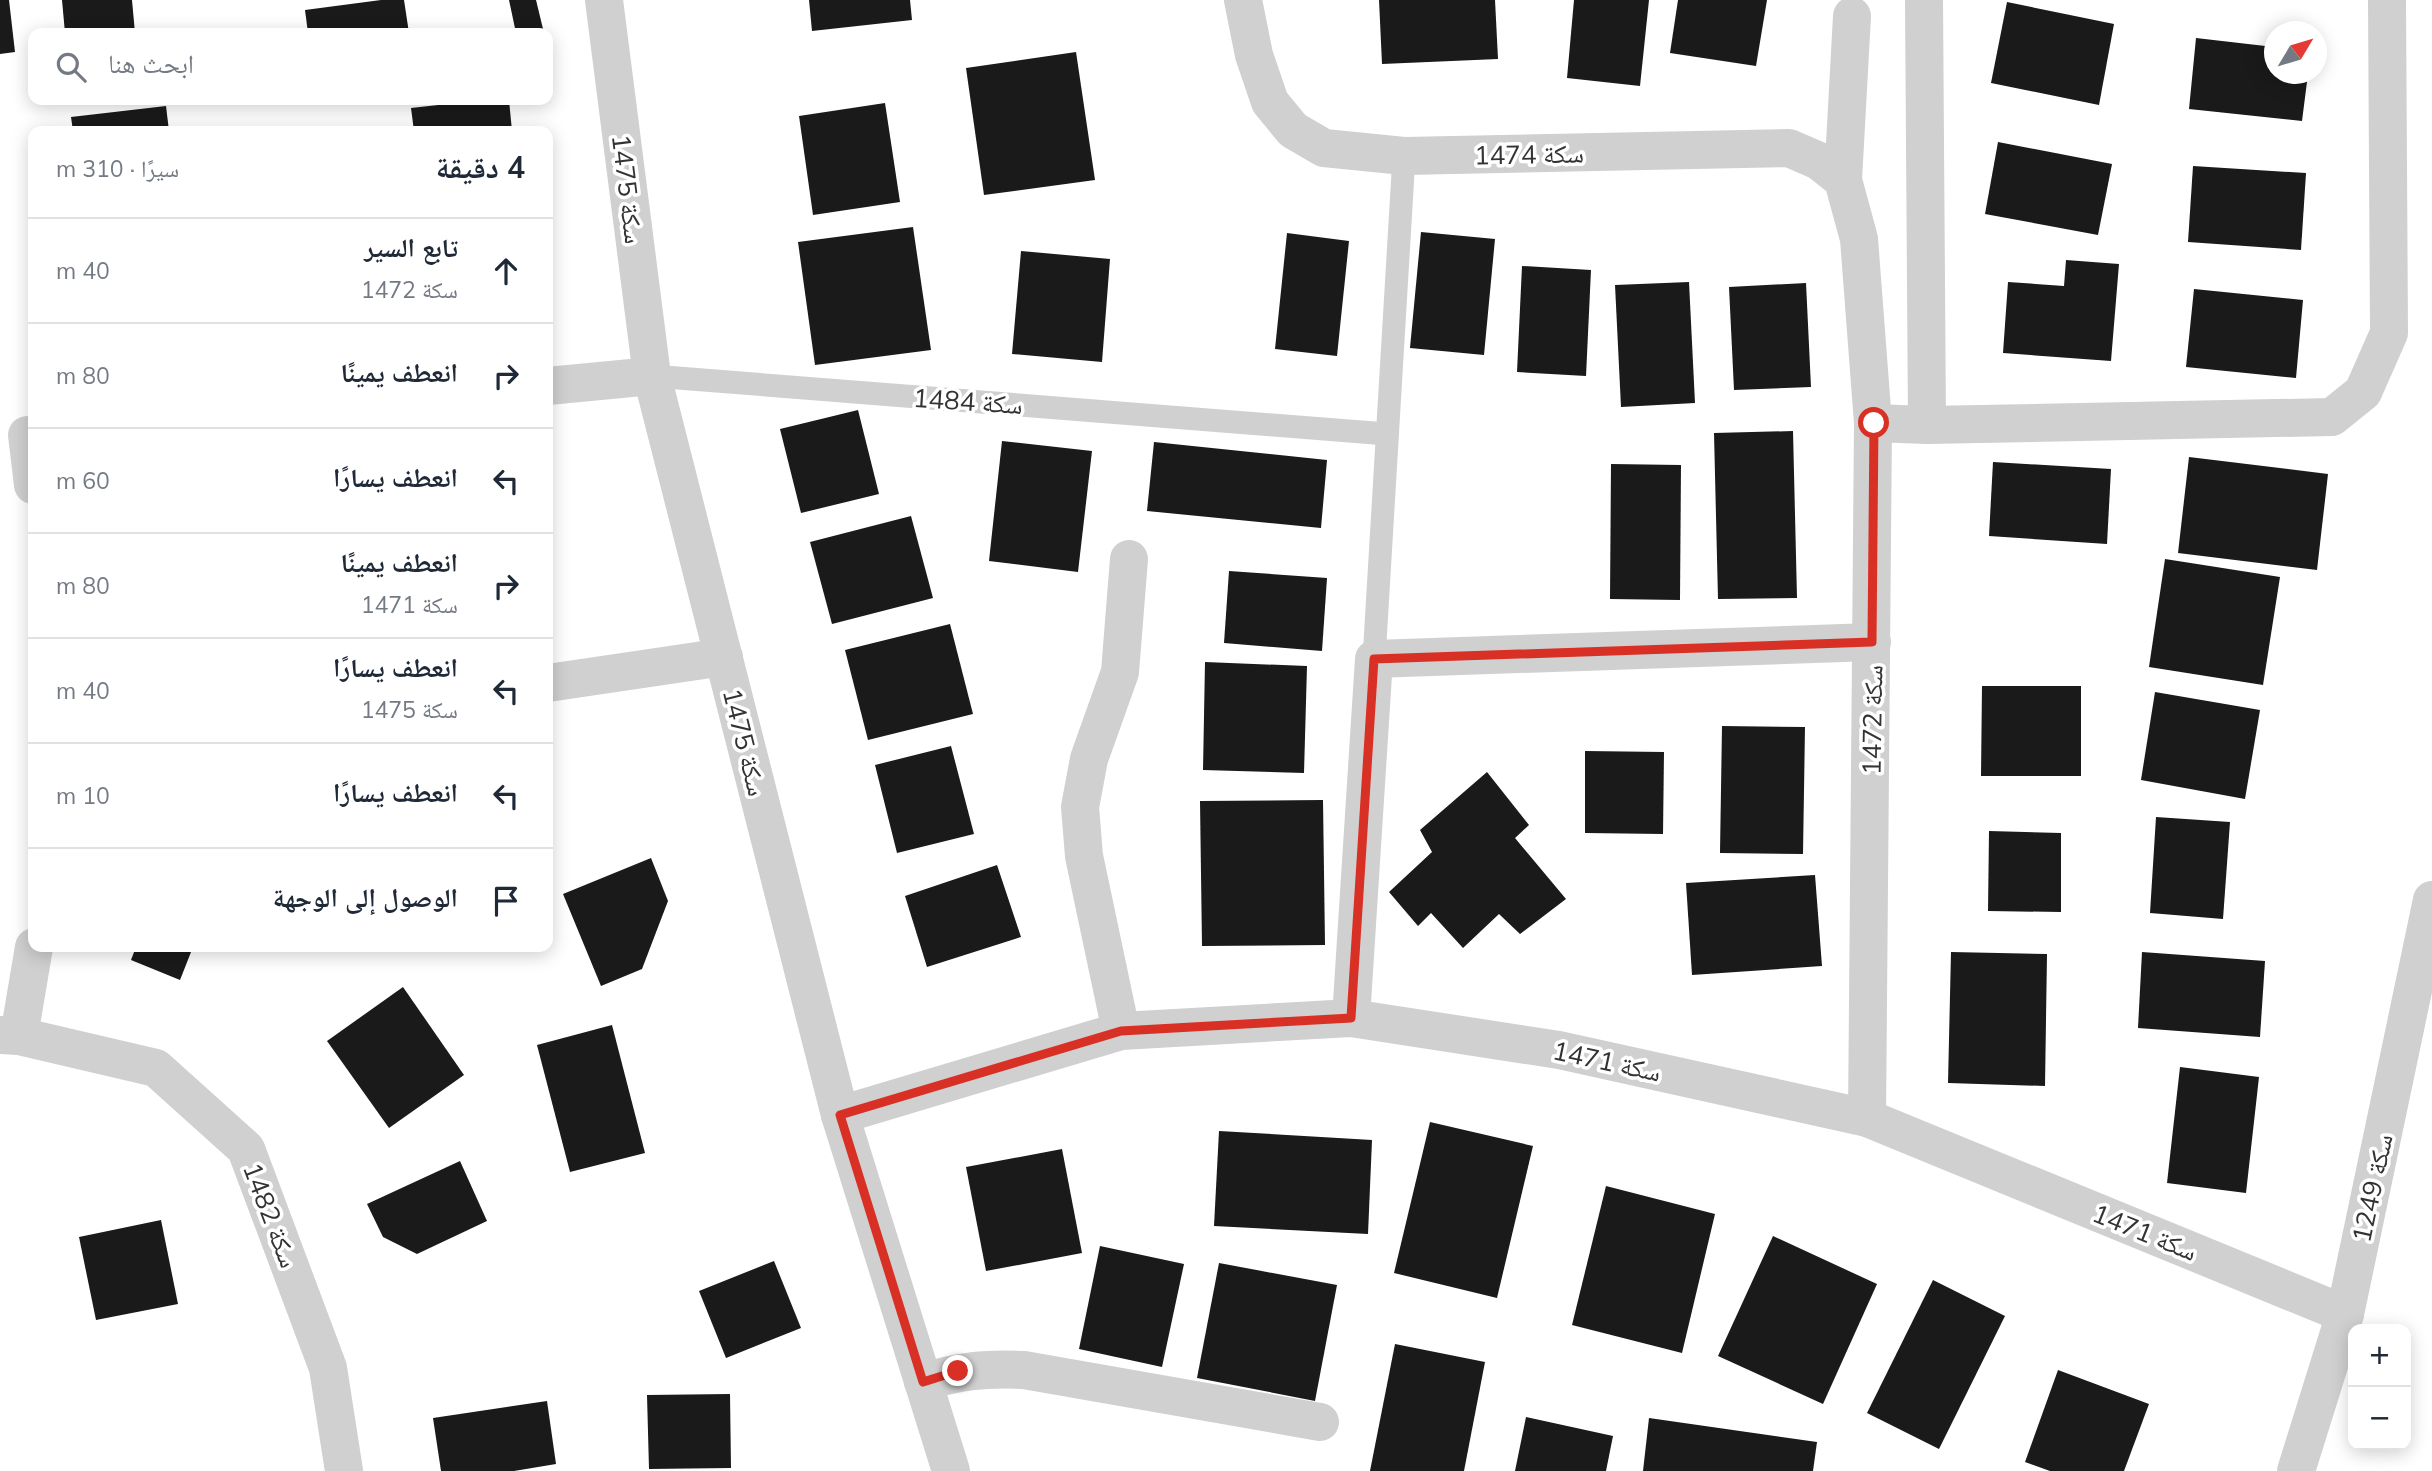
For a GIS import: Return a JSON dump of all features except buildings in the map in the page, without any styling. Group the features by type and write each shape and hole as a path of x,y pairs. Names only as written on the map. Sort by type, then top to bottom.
{"street":[{"name":"سكة 1475","path":"604,0 652,376 840,1115 951,1471"},
{"name":"سكة 1474","path":"1243,0 1254,55 1270,102 1293,131 1324,148 1404,156 1789,148 1819,160 1843,180"},
{"path":"1924,0 1927,425"},
{"path":"1874,423 1927,425 2332,417 2363,392 2389,333 2387,0"},
{"path":"1843,180 1852,16"},
{"name":"سكة 1472","path":"1843,180 1859,239 1874,423 1867,1118"},
{"name":"سكة 1484","path":"553,386 652,376"},
{"path":"20,436 28,466"},
{"path":"1121,1031 1084,856 1080,807 1089,759 1120,672 1129,559"},
{"path":"1351,1018 1374,659 1872,642"},
{"path":"553,682 724,657"},
{"name":"سكة 1249","path":"2296,1471 2345,1314 2427,952 2432,900"},
{"path":"9,1036 33,952"},
{"name":"سكة 1471","path":"840,1115 1121,1031 1351,1018 1559,1050 1867,1118 2345,1314"},
{"name":"سكة 1482","path":"9,1036 156,1068 246,1149 328,1368 344,1471"},
{"path":"923,1382 958,1371 987,1368 1024,1370 1320,1422"}],"lane":[{"path":"1374,659 1404,156"},
{"name":"سكة 1484","path":"652,376 1387,434"}],"route":[{"path":"958,1371 923,1382 840,1115 1121,1031 1351,1018 1374,659 1822,646 1872,642 1874,423"}]}
